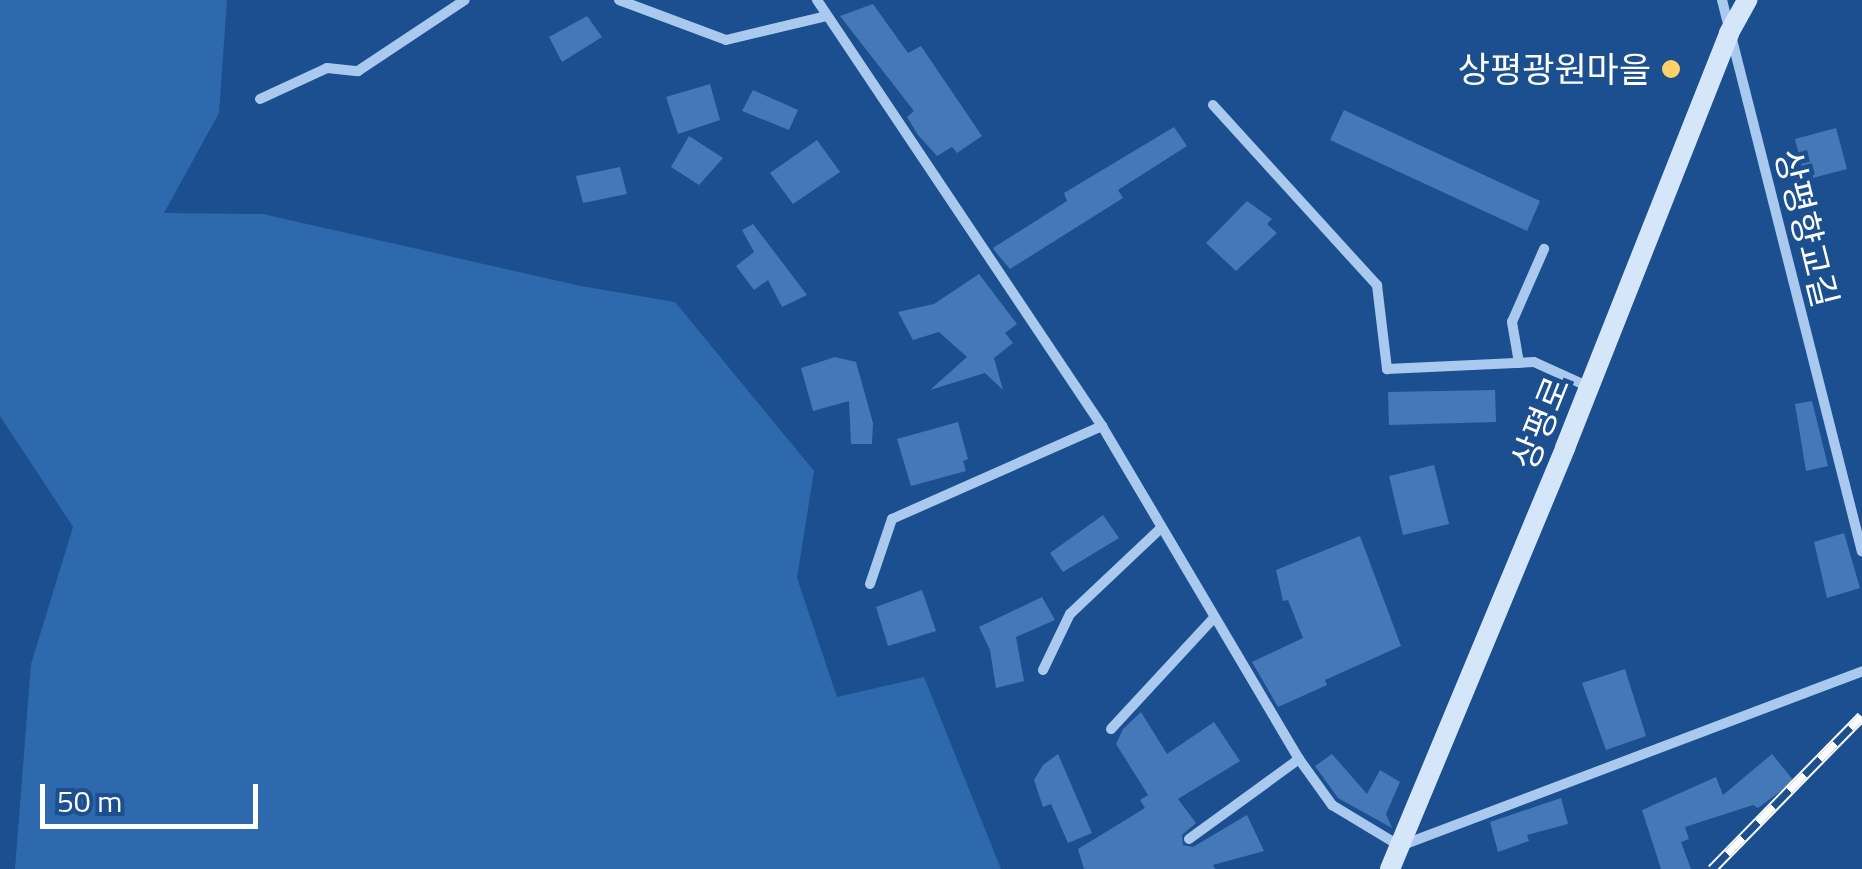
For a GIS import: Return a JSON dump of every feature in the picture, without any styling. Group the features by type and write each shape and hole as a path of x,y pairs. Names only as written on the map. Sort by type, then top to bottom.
{"main road":[{"name":"상평로","path":"1390,869 1589,388 1730,33 1747,0"}],"street":[{"path":"260,98 327,68 358,71 465,0"},
{"path":"620,0 726,40 827,16"},
{"path":"817,0 1102,426 1298,759 1332,805 1400,846 1862,670"},
{"name":"상평향교길","path":"1722,0 1862,552"},
{"path":"1213,105 1377,285 1387,369 1534,362 1589,388"},
{"path":"1519,363 1512,322 1544,249"},
{"path":"870,584 892,519 1102,426"},
{"path":"1043,670 1070,614 1160,529"},
{"path":"1111,729 1214,618"},
{"path":"1189,838 1298,759"}],"shaded area":[{"path":"0,0 227,0 219,113 164,213 263,214 581,286 675,302 814,471 797,578 837,697 924,677 1001,869 15,869 31,664 73,527 0,416"}],"building":[{"path":"873,4 908,53 921,46 982,136 957,153 952,147 937,156 918,135 907,117 914,111 840,16"},
{"path":"587,16 602,37 562,62 549,37"},
{"path":"710,84 720,120 678,134 666,97"},
{"path":"753,90 798,110 789,130 742,111"},
{"path":"1344,110 1540,201 1527,231 1330,140"},
{"path":"1174,127 1187,146 1118,190 1123,198 1010,269 993,248 1067,201 1064,193"},
{"path":"1836,128 1847,169 1805,180 1795,139"},
{"path":"689,136 723,158 699,185 671,167"},
{"path":"817,140 840,172 793,204 770,173"},
{"path":"620,167 627,194 583,203 576,176"},
{"path":"1247,201 1272,219 1267,224 1277,233 1236,271 1206,243"},
{"path":"753,224 807,295 782,307 768,280 754,290 736,266 754,252 742,230"},
{"path":"979,274 1017,324 1005,333 1013,343 994,358 1003,390 985,373 930,390 967,357 939,332 913,340 898,312 934,304"},
{"path":"835,357 856,362 873,423 872,444 851,444 849,401 813,411 801,368"},
{"path":"1495,390 1496,422 1389,425 1388,392"},
{"path":"1812,401 1828,466 1806,471 1795,404"},
{"path":"958,422 968,459 963,461 966,471 911,486 897,439"},
{"path":"1434,465 1449,524 1403,535 1389,476"},
{"path":"1103,515 1119,538 1063,572 1050,553"},
{"path":"1844,533 1860,588 1827,598 1814,542"},
{"path":"1360,536 1401,646 1325,680 1327,685 1278,707 1252,662 1303,638 1288,600 1283,601 1276,570"},
{"path":"922,590 936,631 888,646 876,607"},
{"path":"1042,597 1055,620 1016,637 1024,681 996,688 990,650 979,627"},
{"path":"1625,669 1646,736 1606,750 1582,683"},
{"path":"1141,712 1167,754 1214,722 1240,761 1178,799 1196,823 1182,835 1183,845 1193,847 1247,815 1264,851 1213,865 1215,869 1084,869 1078,849 1145,808 1140,800 1148,795 1116,744 1123,729"},
{"path":"1058,754 1092,833 1068,843 1051,804 1043,807 1034,780 1043,765"},
{"path":"1332,754 1367,794 1380,770 1400,782 1386,814 1392,828 1338,798 1315,766"},
{"path":"1772,754 1794,781 1758,808 1753,805 1685,827 1689,839 1681,842 1691,869 1661,869 1642,810 1716,777 1723,795"},
{"path":"1561,798 1568,824 1527,835 1529,841 1498,852 1490,822"}],"railway":[{"path":"1712,869 1862,716"}],"place":[{"name":"상평광원마을","path":"1671,69"}]}
